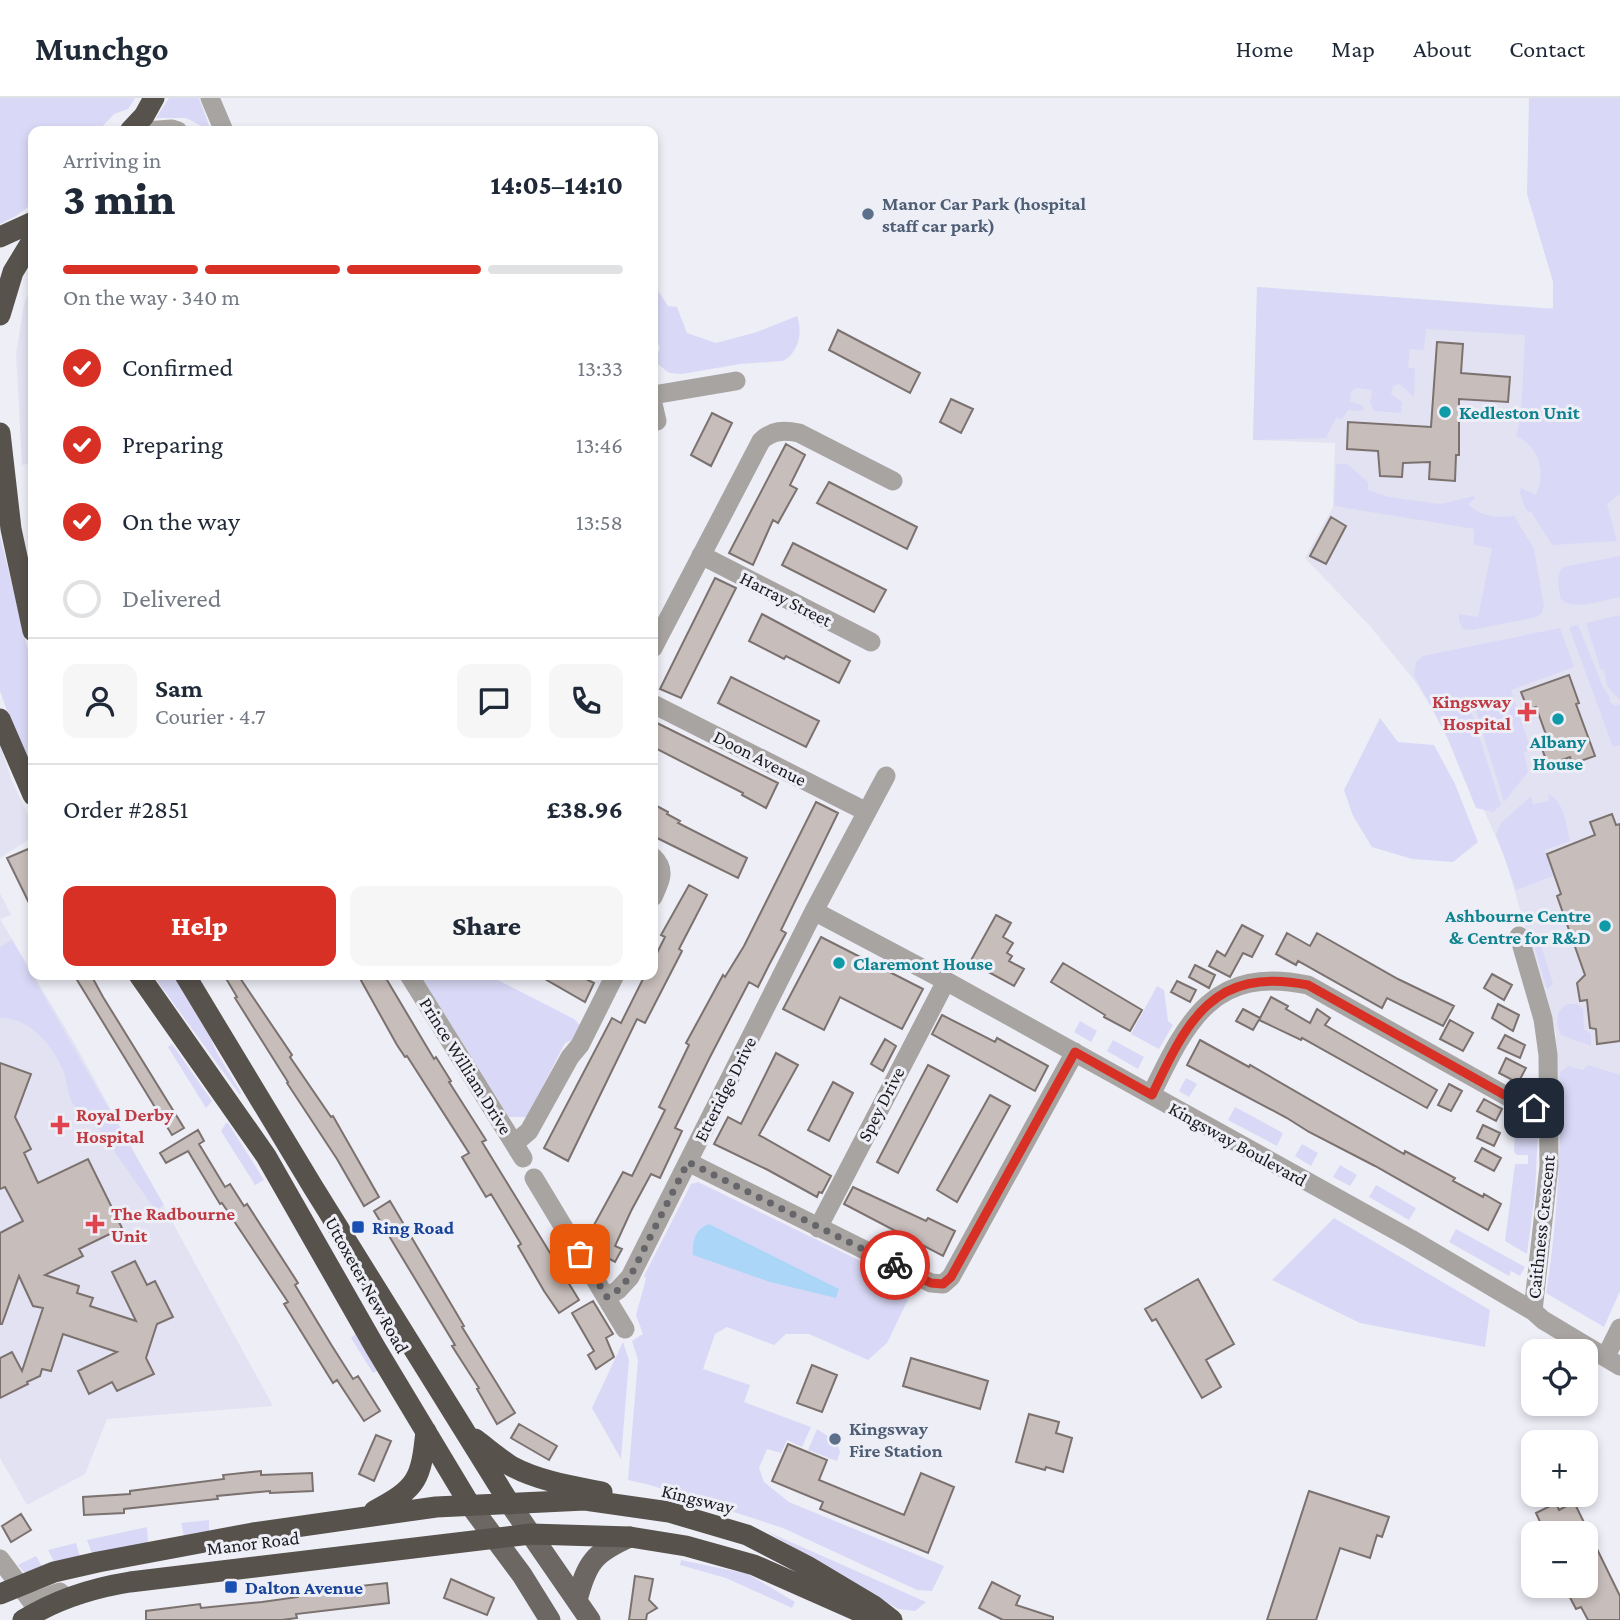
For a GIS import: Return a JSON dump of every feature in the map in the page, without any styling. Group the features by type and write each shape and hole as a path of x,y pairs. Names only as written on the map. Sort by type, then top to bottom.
{"highway":[{"path":"135,126 154,98"},
{"path":"0,237 28,224"},
{"path":"0,315 13,272 28,247"},
{"path":"0,433 11,529 28,608"},
{"path":"0,719 28,784"},
{"name":"Uttoxeter New Road","path":"143,980 266,1156 375,1347 470,1505"},
{"name":"Uttoxeter New Road","path":"188,980 510,1504"},
{"path":"360,1518 399,1498 412,1485 423,1461 426,1432"},
{"path":"466,1432 512,1466 540,1478 669,1512"},
{"name":"Kingsway","path":"470,1505 585,1500 669,1512 724,1527 782,1552 874,1606 892,1620"},
{"path":"495,1538 510,1504"},
{"name":"Manor Road","path":"10,1590 54,1572 253,1533 436,1507 470,1505"},
{"path":"495,1538 531,1534 630,1537 686,1546 754,1565 883,1620"},
{"name":"Manor Road","path":"23,1620 69,1597 105,1586 495,1538"}],"main road":[{"name":"Uttoxeter New Road","path":"510,1504 590,1620"},
{"name":"Uttoxeter New Road","path":"470,1505 550,1620"},
{"path":"577,1601 585,1573 592,1560 606,1548 630,1537"}],"street":[{"path":"210,98 222,126"},
{"path":"658,394 736,381"},
{"path":"658,638 761,441 773,432 786,430 799,433 893,481"},
{"name":"Harray Street","path":"701,555 871,642"},
{"name":"Doon Avenue","path":"658,707 867,812"},
{"name":"Etteridge Drive","path":"607,1297 630,1277 814,911 886,776"},
{"path":"658,862 662,876 658,885"},
{"name":"Kingsway Boulevard","path":"814,911 946,981 1411,1239 1613,1361"},
{"name":"Caithness Crescent","path":"1520,936 1543,1019 1548,1055 1549,1166 1533,1311"},
{"name":"Prince William Drive","path":"412,980 519,1151 570,1057 580,1045 612,980"},
{"path":"1152,1095 1168,1061 1198,1012 1232,988 1270,980 1308,985 1510,1098 1549,1111"},
{"name":"Spey Drive","path":"818,1227 946,981"},
{"path":"688,1162 931,1283 943,1284 951,1277 1075,1052"},
{"path":"534,1178 560,1206 625,1329"},
{"path":"1613,1361 1620,1328"},
{"path":"0,1559 10,1590 32,1602 79,1586 105,1586"}],"shaded area":[{"path":"0,98 135,98 128,109 114,114 103,126 28,126 28,207 0,224"},
{"path":"169,98 199,98 209,126 201,126 186,118 156,118"},
{"path":"1529,98 1620,98 1620,494 1607,504 1617,541 1552,545 1532,513 1526,510 1521,488 1536,495 1540,469 1536,453 1516,436 1521,415 1525,335 1426,329 1424,350 1410,349 1408,368 1415,368 1414,397 1400,384 1393,386 1391,394 1402,402 1401,413 1374,411 1370,402 1372,390 1357,388 1351,391 1350,401 1363,406 1364,411 1348,410 1342,419 1336,418 1326,438 1253,440 1257,287 1553,309 1553,282 1527,194"},
{"name":"Kingsway Hospital","path":"1257,287 1543,308 1620,307 1620,1131 1556,1100 1556,1033 1505,858 1455,744 1414,680 1369,625 1305,558 1333,507 1335,443 1253,440"},
{"path":"658,291 668,306 677,307 687,333 716,343 757,332 797,316 800,329 796,347 783,361 740,364 682,374 669,373 658,364"},
{"path":"28,294 28,464 22,465 16,353"},
{"path":"1336,464 1347,464 1368,482 1368,490 1388,497 1440,504 1474,496 1475,499 1468,504 1479,512 1495,517 1514,516 1534,549 1544,606 1542,613 1537,617 1471,630 1463,629 1459,614 1478,617 1492,548 1474,545 1474,529 1334,506"},
{"path":"0,535 28,650 28,761 0,691"},
{"path":"1620,556 1620,597 1582,605 1561,600 1558,579 1563,567"},
{"path":"1620,615 1620,700 1607,686 1604,670 1601,670 1586,623"},
{"path":"1578,625 1609,701 1620,706 1620,745 1613,747 1570,630 1570,627"},
{"path":"1560,628 1574,667 1511,690 1531,750 1524,752 1528,772 1504,802 1472,698 1466,696 1501,805 1493,812 1476,808 1447,737 1414,675 1416,662 1423,656"},
{"path":"1380,718 1398,742 1434,745 1455,784 1478,842 1453,862 1412,859 1372,847 1353,816 1344,790"},
{"path":"0,745 12,781 28,815 28,840 0,858"},
{"path":"1548,794 1561,808 1570,841 1545,850 1553,876 1516,890 1496,834 1501,823 1531,796 1533,804 1549,801"},
{"path":"0,893 11,915 0,919"},
{"name":"Royal Derby Hospital","path":"0,919 28,966 28,980 37,980 75,1044 273,1406 107,1419 85,1474 27,1505 0,1458"},
{"path":"12,940 28,968 28,980 35,980 164,1205 155,1210 98,1128 73,1104 58,1059 45,1041 20,1022 0,1018 0,947"},
{"path":"1538,941 1553,984 1548,989 1534,945"},
{"path":"157,980 178,980 205,1024 240,1095"},
{"path":"423,980 498,980 574,1019 580,1025 573,1040 565,1043 527,1117 509,1117"},
{"path":"1157,986 1164,990 1168,1021 1173,1025 1159,1049 1131,1034"},
{"path":"1568,1004 1577,1004 1583,1009 1584,1029 1591,1034 1591,1046 1561,1035 1558,1017 1561,1009"},
{"path":"1080,1021 1097,1031 1091,1042 1074,1032"},
{"path":"1113,1040 1144,1057 1138,1069 1107,1051"},
{"path":"172,1044 212,1101 206,1108 168,1047"},
{"path":"1588,1065 1620,1075 1620,1291 1604,1327 1546,1293 1558,1183 1560,1072 1568,1066 1583,1070"},
{"path":"1186,1078 1197,1084 1189,1097 1179,1091"},
{"path":"1235,1107 1283,1133 1277,1146 1228,1120"},
{"path":"1516,1115 1534,1124 1538,1132 1535,1193 1527,1254 1505,1241 1515,1164 1528,1164 1528,1155 1517,1155 1514,1152"},
{"path":"226,1123 264,1180 255,1185 221,1131"},
{"path":"1302,1144 1318,1153 1311,1166 1295,1156"},
{"path":"1340,1165 1357,1175 1350,1186 1333,1177"},
{"path":"698,1182 914,1287 887,1343 868,1360 809,1334 786,1334 774,1345 727,1327 715,1334 703,1369 750,1385 744,1402 811,1427 802,1447 787,1440 781,1453 767,1449 759,1468 764,1482 789,1502 944,1566 932,1591 917,1590 783,1528 628,1480 638,1360 632,1341 643,1334 636,1315 646,1279 644,1276 691,1184"},
{"path":"1376,1185 1416,1208 1409,1220 1369,1197"},
{"path":"1334,1218 1490,1310 1485,1347 1360,1323 1272,1280"},
{"path":"709,1224 839,1289 836,1298 770,1282 693,1255 695,1236"},
{"path":"1456,1229 1525,1267 1520,1276 1511,1271 1509,1276 1449,1242"},
{"path":"359,1331 380,1369 373,1373 351,1338"},
{"path":"623,1342 629,1360 621,1459 592,1408"},
{"path":"817,1429 837,1442 840,1452 837,1461 808,1450"},
{"path":"209,1520 209,1534 184,1536 181,1523"},
{"path":"147,1527 148,1544 92,1554 87,1540"},
{"path":"766,1531 926,1602 915,1611 898,1609"},
{"path":"76,1543 80,1557 54,1561 48,1550"},
{"path":"36,1556 43,1568 29,1574 18,1565"},
{"path":"681,1560 748,1574 795,1602 792,1608 726,1578 680,1565"}],"building":[{"path":"838,330 920,373 910,393 829,350"},
{"name":"Kedleston Unit","path":"1437,342 1463,344 1461,373 1510,377 1508,402 1459,399 1459,455 1456,455 1455,481 1429,479 1430,462 1403,463 1402,477 1380,476 1378,451 1347,449 1348,422 1431,427"},
{"path":"951,399 973,409 961,433 940,422"},
{"path":"712,413 732,423 711,466 691,455"},
{"path":"786,444 805,455 790,485 797,489 778,523 773,520 753,565 729,553"},
{"path":"829,482 917,527 907,549 817,503"},
{"path":"1331,517 1346,526 1326,564 1310,556"},
{"path":"793,543 886,590 874,612 782,565"},
{"path":"715,578 736,588 681,698 660,689"},
{"path":"762,614 850,661 839,683 749,641"},
{"name":"Albany House","path":"1569,675 1579,703 1576,704 1595,756 1572,764 1570,757 1548,765 1541,746 1549,743 1536,707 1528,710 1521,692"},
{"path":"731,677 819,721 806,747 718,703"},
{"path":"658,723 778,783 766,808 742,795 743,793 658,750"},
{"path":"816,802 838,813 781,930 786,933 758,987 749,982 675,1128 682,1131 660,1178 651,1174 631,1211 615,1246 622,1249 615,1262 593,1250 604,1230 594,1225 623,1172 632,1176 665,1110 659,1107 689,1045 686,1043 723,975 725,977 744,946"},
{"path":"658,807 680,821 678,823 747,858 738,878 658,838"},
{"name":"Ashbourne Centre & Centre for R&D","path":"1612,814 1616,825 1620,824 1620,1041 1597,1044 1596,1029 1590,1028 1587,1000 1580,1001 1577,983 1585,975 1557,896 1561,894 1547,854 1595,835 1590,822"},
{"path":"28,849 28,901 7,858"},
{"path":"689,885 707,895 645,1023 637,1019 568,1161 544,1148 612,1018 621,1023 642,980 658,980 658,951 665,937 661,935"},
{"path":"996,915 1011,923 1003,937 1013,943 1007,953 1012,956 1009,961 1024,969 1014,986 970,962"},
{"path":"1242,925 1263,936 1252,957 1243,953 1230,977 1209,966 1217,951 1225,956"},
{"path":"1287,933 1310,946 1317,933 1398,979 1454,1006 1443,1026 1387,998 1382,1008 1298,961 1296,965 1276,954"},
{"name":"Claremont House","path":"821,937 923,989 902,1029 840,997 824,1030 783,1009"},
{"path":"1063,963 1142,1010 1130,1031 1051,982"},
{"path":"1195,965 1215,975 1209,988 1189,977"},
{"path":"1492,974 1512,985 1504,1000 1484,988"},
{"path":"77,980 94,980 184,1128 172,1135"},
{"path":"227,980 241,980 292,1055 290,1057 331,1117 333,1116 379,1197 364,1206 235,998 237,997"},
{"path":"361,980 387,980 434,1059 436,1057 451,1081 449,1082 486,1140 482,1142 579,1300 559,1313 518,1246 521,1244 491,1194 486,1197 462,1157 469,1153 407,1056 405,1057"},
{"path":"547,980 588,980 594,983 585,1002"},
{"path":"1177,981 1196,990 1190,1002 1171,992"},
{"path":"1271,997 1310,1023 1317,1009 1330,1018 1325,1025 1437,1090 1427,1108 1302,1038 1301,1040 1259,1020"},
{"path":"1498,1004 1519,1015 1513,1031 1492,1018"},
{"path":"1243,1009 1260,1018 1253,1030 1236,1021"},
{"path":"942,1015 995,1042 997,1038 1048,1066 1035,1091 932,1034"},
{"path":"1450,1020 1473,1033 1463,1051 1440,1039"},
{"path":"1505,1035 1525,1045 1520,1058 1498,1048"},
{"path":"885,1039 896,1046 883,1071 871,1064"},
{"path":"1200,1040 1249,1067 1250,1065 1404,1154 1405,1151 1455,1178 1453,1181 1501,1204 1488,1230 1187,1065"},
{"path":"776,1053 798,1065 759,1135 831,1176 817,1197 714,1144 728,1117 741,1124"},
{"path":"1506,1058 1526,1068 1518,1083 1499,1073"},
{"name":"The Radbourne Unit","path":"0,1063 31,1074 15,1117 31,1149 24,1153 38,1183 88,1159 122,1228 79,1249 83,1256 45,1275 79,1286 77,1293 93,1298 90,1306 136,1321 112,1272 135,1261 147,1285 155,1281 173,1317 157,1324 146,1358 154,1374 117,1391 112,1382 89,1394 78,1371 117,1352 63,1334 51,1371 42,1369 40,1376 0,1398 0,1358 12,1352 22,1371 43,1308 33,1306 19,1276 0,1324 0,1233 23,1221 5,1187 0,1189"},
{"path":"928,1065 949,1076 898,1173 877,1162"},
{"path":"833,1082 853,1093 829,1141 808,1130"},
{"path":"1449,1084 1462,1091 1451,1111 1438,1105"},
{"path":"990,1095 1010,1106 957,1202 937,1190"},
{"path":"1484,1099 1502,1109 1496,1121 1477,1111"},
{"path":"1483,1125 1500,1133 1494,1146 1477,1138"},
{"path":"198,1130 204,1141 199,1144 225,1187 230,1184 244,1206 247,1204 298,1283 295,1285 353,1379 358,1376 380,1411 364,1421 337,1380 333,1383 284,1304 288,1302 222,1203 220,1204 188,1151 166,1163 160,1153"},
{"path":"1482,1148 1501,1158 1494,1171 1475,1161"},
{"path":"853,1187 926,1221 928,1218 955,1231 943,1256 844,1204"},
{"path":"390,1201 515,1413 497,1424 477,1389 479,1388 452,1346 455,1345 374,1211"},
{"path":"1198,1279 1234,1344 1206,1360 1221,1387 1202,1398 1156,1319 1152,1321 1145,1309"},
{"path":"593,1301 613,1334 606,1338 614,1357 596,1369 588,1355 594,1351 572,1313"},
{"path":"911,1358 988,1381 980,1409 903,1386"},
{"path":"812,1365 837,1375 822,1412 797,1403"},
{"path":"1029,1414 1059,1422 1056,1433 1072,1438 1063,1472 1016,1462"},
{"path":"519,1424 557,1446 549,1460 511,1438"},
{"path":"376,1435 391,1441 374,1481 359,1474"},
{"path":"788,1444 827,1460 819,1480 904,1515 921,1473 954,1487 928,1553 820,1509 823,1502 772,1481"},
{"path":"261,1471 261,1475 312,1473 313,1491 270,1491 217,1496 218,1499 124,1509 124,1513 84,1515 83,1497 130,1494 130,1491 224,1479 223,1475"},
{"path":"1309,1491 1389,1517 1382,1537 1377,1535 1370,1558 1340,1548 1316,1620 1267,1620"},
{"path":"1548,1507 1558,1507 1559,1510 1576,1507 1583,1521 1540,1521 1536,1513"},
{"path":"21,1514 31,1530 11,1542 2,1526"},
{"path":"1598,1551 1620,1596 1620,1620 1588,1620 1581,1607 1576,1609 1570,1598 1598,1598"},
{"path":"635,1576 653,1579 649,1600 657,1608 647,1614 646,1620 629,1620"},
{"path":"451,1579 494,1598 487,1615 444,1598"},
{"path":"992,1582 1020,1596 1016,1605 1053,1617 1053,1620 1003,1620 979,1608"},
{"path":"387,1583 389,1603 296,1614 297,1618 146,1620 146,1611 200,1604 201,1608 262,1602 298,1597 298,1593"}],"way so far":[{"path":"580,1254 607,1297 618,1290 630,1277 688,1162 895,1265"}],"place":[{"name":"Manor Car Park (hospital staff car park)","path":"868,214"},
{"name":"Kedleston Unit","path":"1445,412"},
{"name":"Kingsway Hospital","path":"1527,712"},
{"name":"Albany House","path":"1558,719"},
{"name":"Ashbourne Centre & Centre for R&D","path":"1605,926"},
{"name":"Claremont House","path":"839,963"},
{"name":"Royal Derby Hospital","path":"60,1125"},
{"name":"The Radbourne Unit","path":"95,1224"},
{"name":"Ring Road","path":"358,1227"},
{"name":"Kingsway Fire Station","path":"835,1439"},
{"name":"Dalton Avenue","path":"231,1587"}],"route":[{"path":"895,1265 931,1283 943,1284 951,1277 1075,1052 1152,1095 1168,1061 1198,1012 1232,988 1257,981 1288,981 1308,985 1510,1098 1534,1108"}]}
